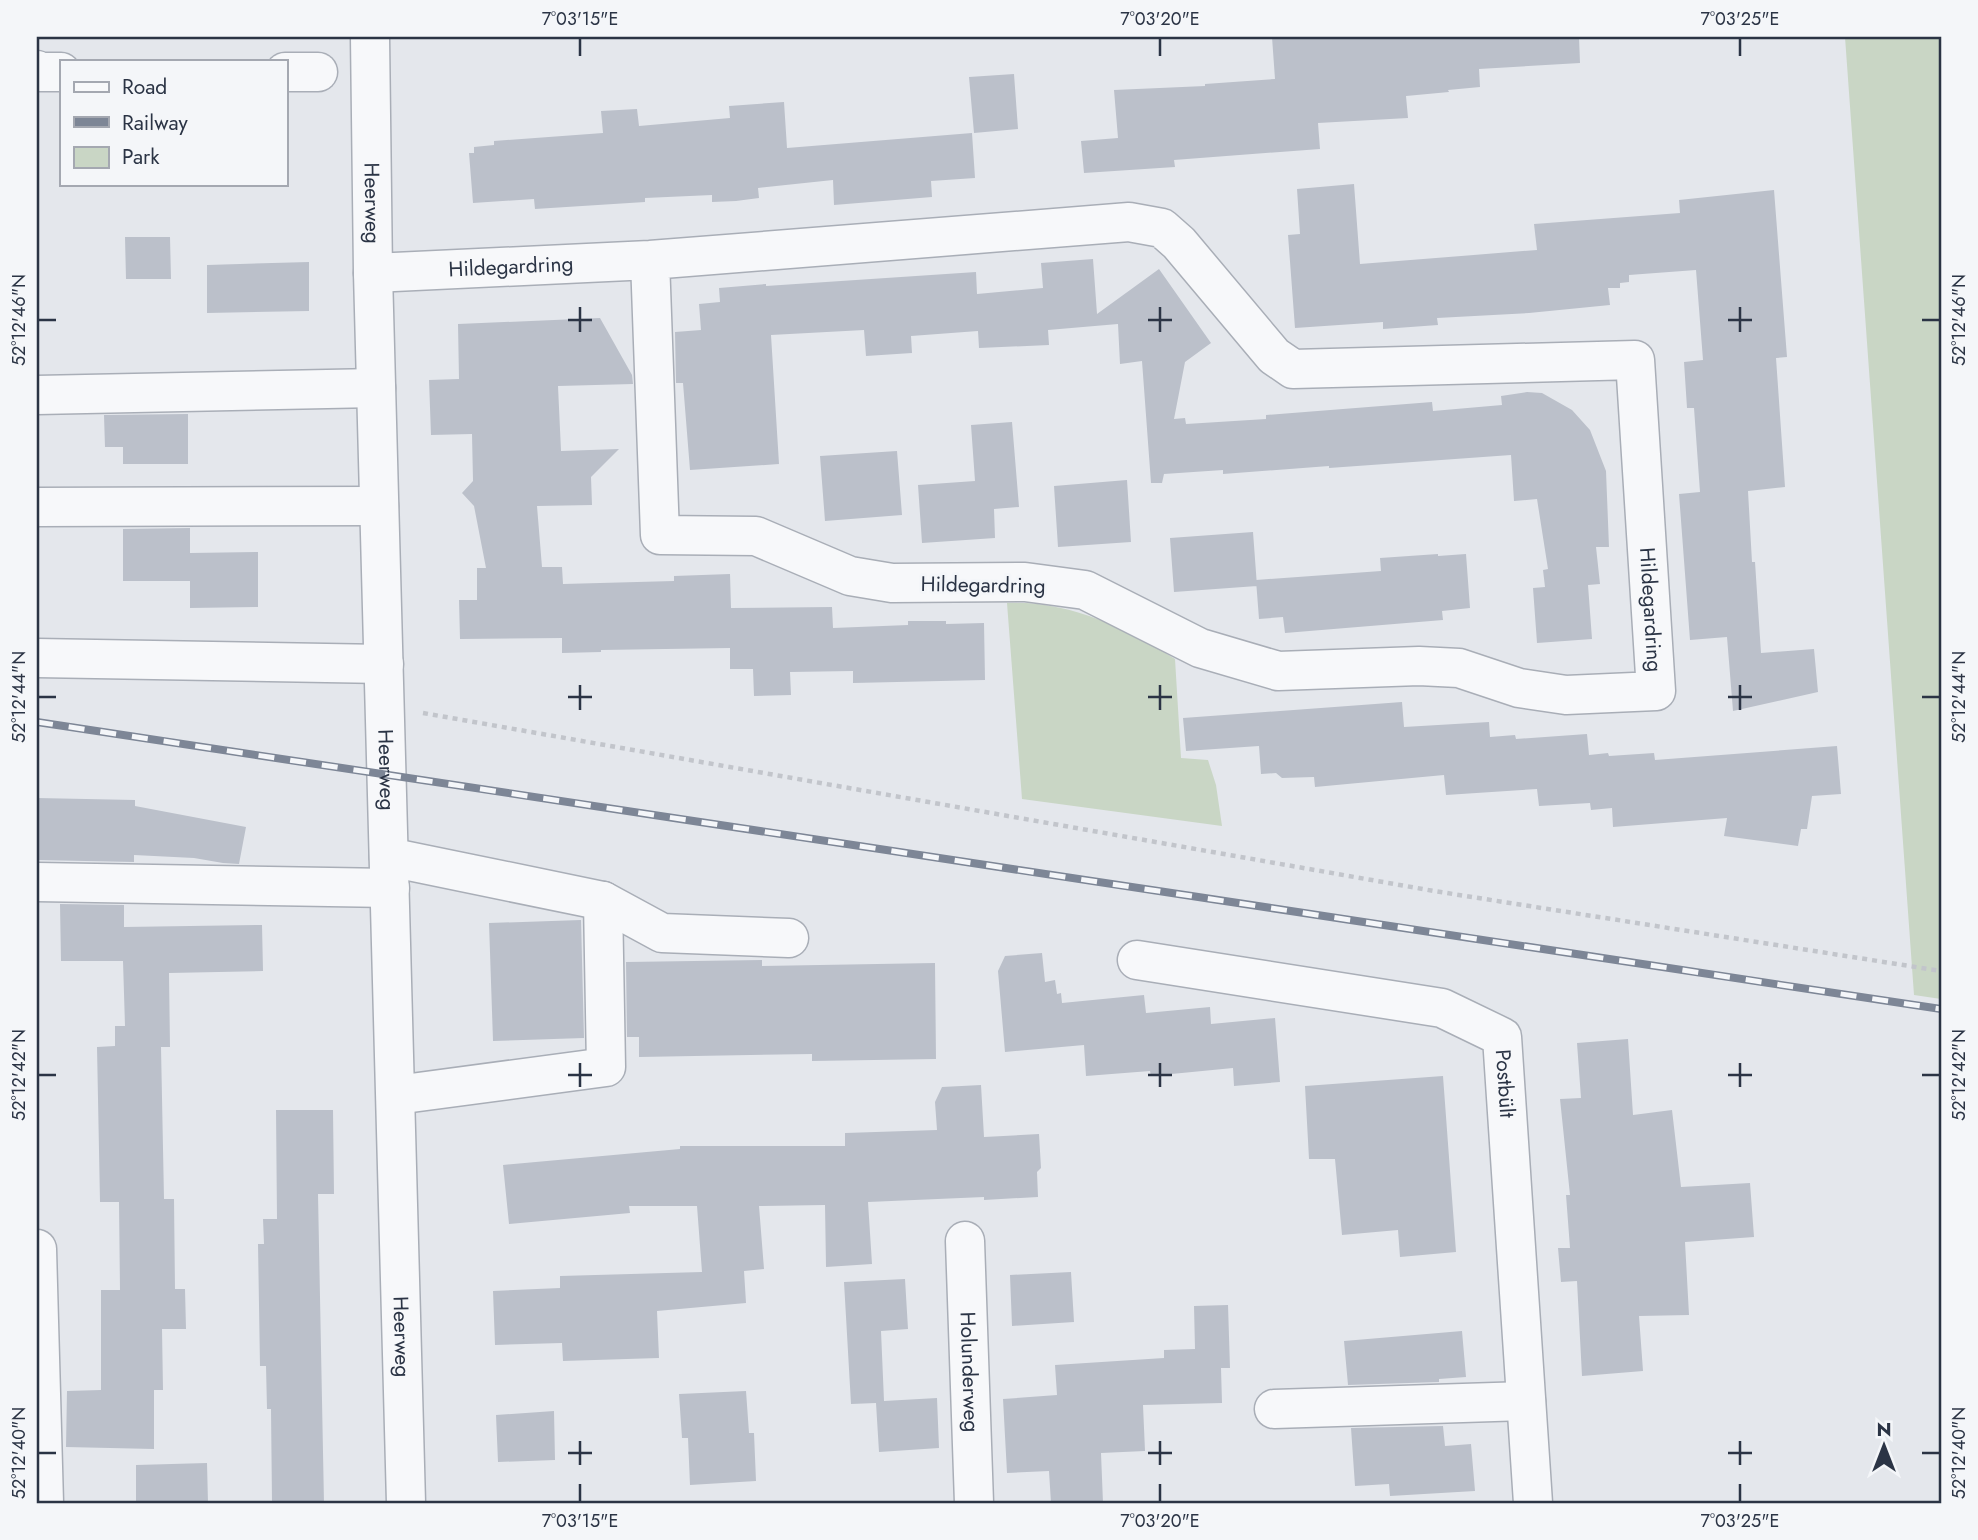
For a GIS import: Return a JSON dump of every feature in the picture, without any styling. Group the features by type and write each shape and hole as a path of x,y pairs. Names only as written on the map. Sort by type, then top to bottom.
{"street":[{"name":"Heerweg","path":"370,37 373,273 406,1503"},
{"path":"37,70 60,72"},
{"name":"Hildegardring","path":"373,273 650,260 1129,222 1162,228 1179,243 1274,356 1293,369 1635,360 1656,691 1566,695 1519,688 1459,668 1419,666 1278,671 1200,648 1086,590 1025,582 892,583 850,576 756,536 660,535 650,260"},
{"path":"37,396 376,388"},
{"path":"37,507 379,506"},
{"path":"37,658 384,664"},
{"path":"37,882 389,872 603,901 662,933 789,937"},
{"path":"396,1095 606,1068 603,901"},
{"name":"Postbült","path":"1137,960 1442,1008 1502,1037 1532,1503"},
{"name":"Holunderweg","path":"965,1241 974,1503"},
{"path":"37,1249 44,1503"},
{"path":"1274,1409 1526,1401"}],"path":[{"path":"385,706 1420,888 1941,971"}],"green space":[{"path":"1845,37 1941,37 1941,999 1914,995"},
{"path":"1007,603 1052,606 1095,618 1137,637 1175,659 1181,758 1208,760 1216,785 1222,826 1022,799"}],"building":[{"path":"1272,37 1579,37 1580,63 1479,69 1480,87 1406,96 1408,118 1318,123 1320,149 1174,160 1175,167 1084,173 1081,141 1118,138 1114,90 1205,86 1275,79"},
{"path":"1014,74 1018,129 974,133 969,77"},
{"path":"784,102 787,148 972,133 975,178 931,181 932,197 834,205 833,180 758,188 759,198 736,201 712,202 712,195 645,198 645,202 535,209 534,199 473,203 469,153 474,153 474,147 494,145 494,141 603,133 601,111 637,109 639,126 730,118 729,106"},
{"path":"1354,184 1360,264 1537,250 1534,224 1680,213 1679,200 1774,190 1787,357 1776,358 1785,487 1748,491 1752,562 1755,562 1761,653 1814,649 1818,692 1733,711 1727,637 1690,640 1679,494 1700,492 1694,408 1687,408 1684,362 1703,360 1696,270 1629,275 1629,282 1620,283 1620,288 1608,288 1610,305 1437,318 1438,325 1383,329 1383,322 1295,328 1288,235 1300,234 1297,189"},
{"path":"125,237 170,237 171,279 126,279"},
{"path":"1093,259 1097,314 1159,269 1211,343 1185,362 1174,419 1185,418 1186,424 1266,419 1266,415 1432,402 1433,411 1502,405 1501,396 1527,392 1542,393 1572,410 1590,430 1606,471 1609,547 1596,547 1600,584 1588,585 1592,639 1537,643 1533,588 1545,587 1543,570 1548,569 1537,499 1514,501 1511,455 1223,474 1223,470 1164,474 1162,483 1151,483 1142,361 1120,364 1118,324 1048,330 1049,345 979,348 978,331 911,336 912,353 866,356 864,330 771,335 779,464 690,470 683,383 676,383 675,332 701,330 699,304 720,302 719,288 976,272 977,294 1043,288 1041,263"},
{"path":"309,262 309,311 207,313 207,265"},
{"path":"600,318 632,375 633,384 558,386 561,451 619,449 591,477 592,505 537,506 542,567 562,567 563,584 674,581 674,576 730,574 731,608 832,607 833,628 908,625 908,621 984,623 985,680 853,683 853,671 790,672 791,695 754,696 753,669 730,669 730,648 562,653 562,638 460,639 459,600 477,600 477,568 486,568 474,506 462,493 473,481 472,434 431,435 429,380 459,379 458,324"},
{"path":"188,414 188,464 123,464 123,447 105,447 104,415"},
{"path":"1012,422 1019,507 994,509 995,538 922,543 918,485 975,481 971,425"},
{"path":"897,451 902,515 825,521 820,456"},
{"path":"1127,480 1131,542 1058,547 1054,486"},
{"path":"190,528 190,553 258,552 258,607 190,608 190,581 123,581 123,529"},
{"path":"1253,532 1257,586 1174,592 1170,538"},
{"path":"1466,554 1470,608 1442,611 1443,620 1285,633 1283,617 1259,619 1256,580 1381,571 1380,558"},
{"path":"1402,702 1404,727 1489,722 1490,737 1515,735 1516,739 1587,734 1589,755 1654,753 1655,760 1837,746 1841,794 1812,796 1807,829 1801,829 1798,846 1724,836 1727,818 1613,827 1612,808 1591,810 1590,803 1539,806 1537,789 1446,795 1444,775 1315,787 1314,777 1282,778 1276,773 1261,774 1259,746 1186,751 1183,718"},
{"path":"37,798 135,800 135,806 246,827 239,864 194,858 134,855 134,862 37,860"},
{"path":"60,904 124,905 124,927 262,925 263,971 169,973 170,1047 161,1047 164,1199 174,1199 175,1289 185,1289 186,1329 162,1329 163,1390 154,1390 154,1449 66,1447 67,1391 101,1390 101,1290 120,1290 119,1202 100,1202 97,1047 115,1046 115,1026 125,1026 123,961 61,961"},
{"path":"581,920 584,1038 493,1041 489,923"},
{"path":"1042,953 1045,982 1055,980 1057,994 1061,993 1062,1003 1144,995 1146,1013 1210,1007 1211,1024 1275,1018 1280,1082 1234,1086 1233,1068 1151,1076 1150,1071 1086,1076 1084,1045 1005,1052 998,971 1005,956"},
{"path":"762,960 762,966 935,963 936,1059 812,1061 812,1054 639,1057 639,1037 627,1037 626,962"},
{"path":"1628,1039 1633,1115 1672,1110 1681,1187 1750,1183 1754,1237 1685,1242 1689,1315 1639,1316 1643,1371 1582,1376 1577,1281 1561,1282 1558,1248 1570,1248 1566,1195 1570,1195 1560,1099 1581,1098 1577,1043"},
{"path":"1443,1076 1456,1252 1400,1257 1398,1230 1342,1235 1335,1159 1309,1159 1305,1086"},
{"path":"981,1085 984,1137 1039,1134 1041,1168 1037,1172 1038,1197 868,1202 872,1264 826,1267 825,1205 759,1206 764,1269 744,1271 746,1303 657,1311 659,1358 563,1361 562,1343 495,1345 493,1291 560,1288 560,1276 702,1272 697,1206 629,1206 630,1213 509,1224 503,1165 680,1149 680,1146 845,1146 845,1133 937,1130 935,1102 942,1087"},
{"path":"276,1110 333,1110 334,1194 318,1194 324,1503 272,1503 271,1409 267,1409 266,1366 260,1366 258,1244 264,1244 263,1219 277,1219"},
{"path":"1071,1272 1074,1322 1012,1326 1010,1275"},
{"path":"905,1279 908,1329 881,1331 884,1401 937,1398 939,1448 879,1452 876,1403 851,1404 844,1282"},
{"path":"1228,1305 1230,1368 1221,1368 1222,1403 1143,1405 1145,1451 1101,1453 1103,1503 1051,1503 1049,1471 1007,1473 1003,1399 1057,1395 1055,1365 1164,1358 1164,1350 1195,1349 1194,1306"},
{"path":"1462,1331 1466,1377 1439,1379 1439,1382 1348,1385 1344,1341"},
{"path":"746,1391 749,1433 754,1433 756,1481 690,1485 688,1438 682,1438 679,1394"},
{"path":"554,1411 555,1460 498,1462 496,1415"},
{"path":"1443,1426 1445,1446 1471,1444 1475,1491 1390,1496 1389,1484 1355,1486 1351,1428"},
{"path":"207,1463 208,1503 136,1503 136,1465"}],"railway":[{"path":"37,722 1941,1009"}]}
